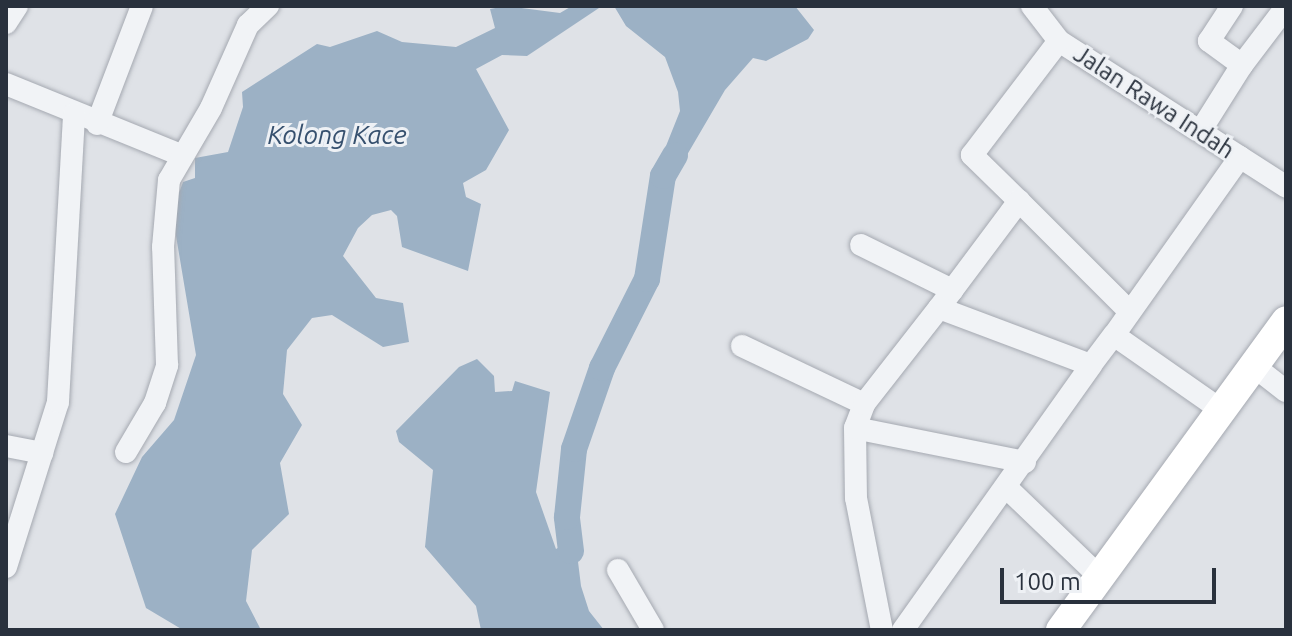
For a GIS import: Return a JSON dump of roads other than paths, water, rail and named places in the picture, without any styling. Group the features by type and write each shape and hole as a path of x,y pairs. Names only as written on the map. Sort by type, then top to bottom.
{"highway":[{"path":"1061,630 1224,412 1286,321"}],"street":[{"path":"6,23 17,6"},
{"path":"97,124 142,6"},
{"path":"126,452 155,403 167,365 163,247 167,192 181,155 211,108 248,25 268,6"},
{"name":"Jalan Rawa Indah","path":"1032,6 1059,41 1286,187"},
{"path":"1232,6 1209,41 1242,65"},
{"path":"1201,130 1242,65 1286,7"},
{"path":"1059,41 972,155 1129,311"},
{"path":"6,84 97,124 181,155"},
{"path":"6,567 58,402 74,114"},
{"path":"903,630 1240,157"},
{"path":"882,630 856,498 855,428 864,404 1019,201"},
{"path":"861,245 946,299 1091,365"},
{"path":"1114,335 1224,412"},
{"path":"742,346 864,404"},
{"path":"1255,367 1286,391"},
{"path":"855,428 1025,462"},
{"path":"6,446 42,453"},
{"path":"1006,487 1101,578"},
{"path":"618,570 653,630"}],"water":[{"name":"Kolong Kace","path":"506,6 560,13 572,6 602,6 527,56 502,55 476,69 509,130 486,170 463,183 466,197 481,204 468,271 402,247 397,216 391,210 372,215 358,228 343,256 376,298 403,303 409,342 383,347 332,315 312,318 287,350 283,394 302,425 280,463 289,514 252,550 246,601 261,630 183,630 146,608 115,514 142,457 174,420 196,355 172,212 183,182 195,178 195,158 228,152 243,107 242,92 317,44 330,47 377,31 402,42 456,47 495,28 490,9"},
{"path":"614,6 795,6 814,30 808,39 766,61 753,58 725,90 670,184 650,186 680,111 678,92 665,57 626,26"},
{"path":"477,359 494,376 495,392 512,391 515,381 550,392 536,492 556,549 563,545 557,522 572,513 581,586 589,611 604,630 481,630 476,606 425,547 433,470 399,442 396,431 459,367"}],"waterway":[{"path":"571,551 567,517 574,449 602,368 647,279 663,176 675,155"}]}
